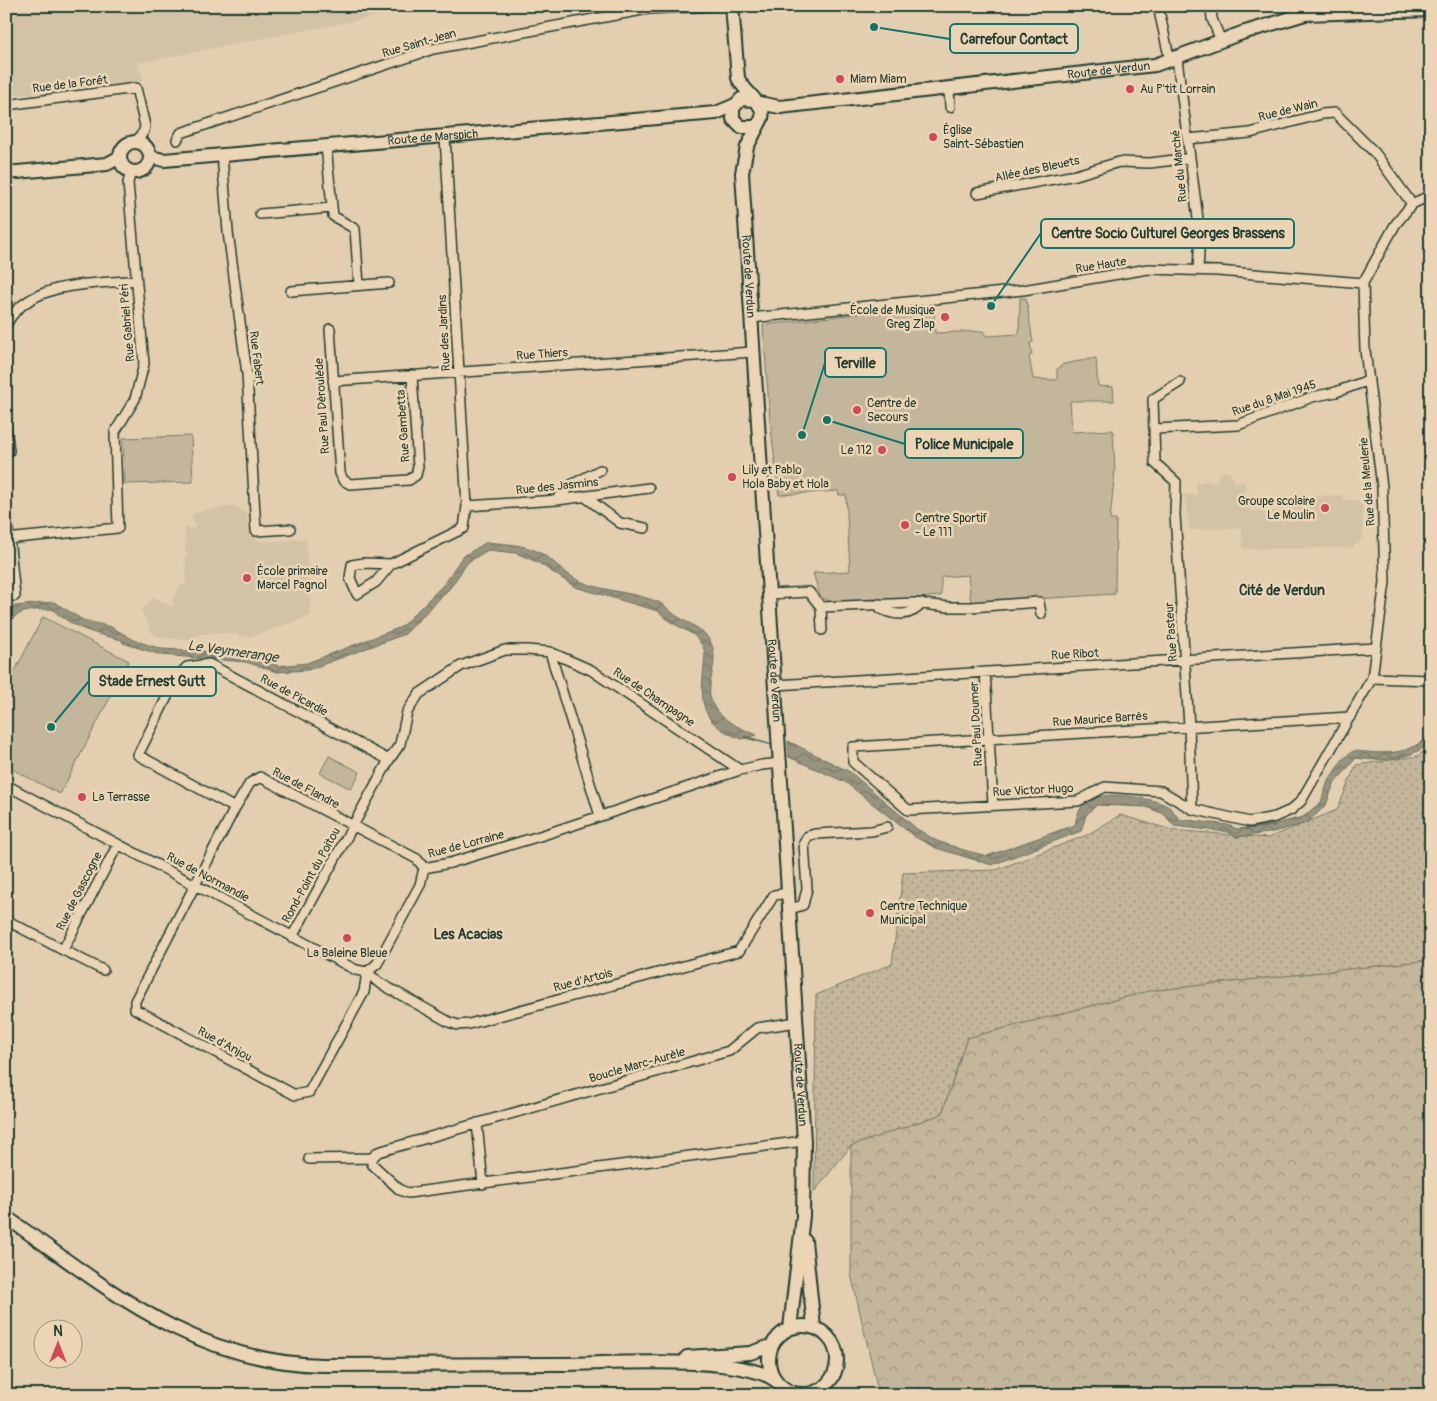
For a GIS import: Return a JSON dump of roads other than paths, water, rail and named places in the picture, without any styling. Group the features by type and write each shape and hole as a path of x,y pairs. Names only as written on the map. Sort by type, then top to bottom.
{"main road":[{"path":"732,6 738,78 741,86 763,111 760,122 750,128 737,123 732,112 741,86"},
{"name":"Route de Verdun","path":"757,102 780,107 1155,65 1306,10 1431,10"},
{"path":"736,103 746,98 757,102"},
{"name":"Route de Marspich","path":"150,157 164,160 716,113 736,103"},
{"name":"Route de Verdun","path":"780,107 760,122 747,147 742,173 779,727 804,1141 803,1216 790,1328"},
{"name":"Route de Marspich","path":"716,113 737,123"},
{"name":"Route de Verdun","path":"737,123 747,147"},
{"path":"6,173 108,164 120,157 127,145 136,142 144,145 150,157 145,168 131,171 123,166 120,157"},
{"name":"Route de Verdun","path":"803,1216 814,1327"},
{"path":"6,1217 159,1321 209,1344 258,1359 293,1364 322,1365 720,1365 765,1374 792,1394 800,1394 815,1393 832,1379 838,1359 831,1339 814,1327 802,1325 790,1328 776,1338 771,1346 768,1364 775,1380"},
{"path":"577,1364 750,1353 771,1346"}],"street":[{"name":"Rue Saint-Jean","path":"177,140 180,133 433,49 648,7 709,6"},
{"name":"Rue du Marché","path":"1158,6 1173,60 1188,139 1200,234 1198,270"},
{"path":"1211,6 1212,19 1221,41"},
{"path":"949,87 950,107"},
{"name":"Rue de la Forêt","path":"6,105 136,88 145,126 144,131 136,142"},
{"name":"Rue de Wain","path":"1188,139 1250,133 1322,114 1336,114 1375,153 1412,204"},
{"name":"Rue des Jardins","path":"391,564 464,528 467,506 445,136"},
{"path":"326,146 333,216 355,228 359,285"},
{"name":"Rue Fabert","path":"222,155 228,232 247,374 256,531 290,529"},
{"name":"Allée des Bleuets","path":"977,193 1076,175 1119,162 1150,163 1190,158"},
{"name":"Rue Gabriel Péri","path":"8,538 118,528 115,432 135,399 144,364 128,183 131,171"},
{"path":"1363,283 1395,225 1412,204 1431,195"},
{"path":"260,214 332,208"},
{"name":"Rue Haute","path":"751,318 1023,290 1148,269 1198,270 1363,283"},
{"path":"6,325 9,309 48,290 136,280"},
{"path":"291,291 389,283"},
{"name":"Rue de la Meulerie","path":"1363,283 1364,338 1382,487 1385,582 1372,678"},
{"name":"Rue Paul Dèroulède","path":"330,329 340,473 343,480"},
{"name":"Rue Thiers","path":"333,380 753,352"},
{"name":"Rue Gambetta","path":"343,480 350,484 409,480 416,475 418,467 412,375"},
{"name":"Rue du 8 Mai 1945","path":"1154,429 1238,425 1312,396 1336,392 1369,380"},
{"path":"1154,429 1153,399 1180,382"},
{"path":"6,428 9,450"},
{"name":"Rue Pasteur","path":"1154,429 1155,463 1176,482 1176,515 1189,726 1192,809"},
{"path":"557,500 571,485 600,470"},
{"name":"Rue des Jasmins","path":"467,506 557,500 649,488"},
{"path":"584,496 620,522 645,528"},
{"path":"6,508 9,565 15,596 6,596"},
{"path":"364,563 391,564 376,582 357,594 350,578 352,566 364,563"},
{"path":"770,594 809,592 821,607 822,630"},
{"path":"821,607 922,603 964,607 1039,602 1040,614"},
{"name":"Rue Ribot","path":"776,685 1375,648"},
{"name":"Rue de Champagne","path":"353,826 389,760 400,744 406,712 418,694 432,683 461,666 505,650 550,652 591,670 740,770"},
{"path":"550,652 600,816"},
{"name":"Rue de Picardie","path":"235,808 138,756 177,677 187,667 209,664 389,760"},
{"name":"Rue Paul Doumer","path":"986,672 988,739 993,804"},
{"path":"1372,678 1431,680"},
{"name":"Rue Victor Hugo","path":"853,747 853,762 908,810 1078,801 1105,787 1161,791 1192,809 1250,822 1275,817 1291,810 1301,801 1321,770 1372,678"},
{"name":"Rue Maurice Barrès","path":"853,747 1350,716"},
{"name":"Rue de Lorraine","path":"367,972 377,964 420,885 424,868 450,863 740,770 781,763"},
{"name":"Rue de Flandre","path":"196,885 235,808 250,783 260,777 418,858 424,868"},
{"name":"Rue de Normandie","path":"6,784 292,937 356,970 367,972"},
{"name":"Rond-Point du Poitou","path":"292,937 353,826"},
{"path":"790,909 803,905 807,889 804,843 808,836 872,831 886,827"},
{"name":"Rue de Gascogne","path":"63,950 118,844"},
{"name":"Rue d'Anjou","path":"196,885 135,1001 135,1010 295,1095 309,1092 314,1084 364,992 367,972"},
{"name":"Rue d'Artois","path":"367,972 378,982 449,1022 458,1025 469,1024 739,951 774,895 789,893"},
{"name":"Rue de Gascogne","path":"6,920 103,970"},
{"name":"Boucle Marc-Aurèle","path":"309,1159 372,1158 378,1152 729,1051 757,1028 797,1022"},
{"path":"477,1123 483,1184"},
{"path":"372,1158 372,1164 400,1190 408,1193 804,1141"}],"water":[{"path":"487,542 533,549 576,579 591,585 658,602 699,629 705,634 713,647 714,660 710,698 717,711 731,723 757,735 742,739 726,732 715,724 708,715 702,694 705,653 703,646 694,635 669,621 658,611 575,587 539,563 516,553 488,550 468,562 450,588 405,634 308,670 277,672 246,662 161,655 123,643 122,640 76,626 52,609 32,610 19,614 14,617 6,628 6,607 54,602 83,620 111,627 136,641 162,649 245,654 279,666 307,663 401,627 444,584 462,557"},
{"path":"1431,733 1431,743 1422,749 1404,756 1376,760 1356,758 1334,784 1326,805 1307,823 1269,833 1236,837 1227,832 1174,826 1164,814 1146,807 1097,805 1086,815 1081,831 992,865 936,848 915,837 845,782 789,757 788,741 850,772 917,829 937,841 987,856 1075,825 1082,806 1087,801 1104,796 1128,796 1152,800 1169,807 1179,819 1228,825 1237,829 1268,826 1303,817 1321,802 1328,781 1343,759 1353,751 1385,753 1404,750 1414,747"}],"waterway":[{"name":"Le Veymerange","path":"745,737 774,745"},
{"name":"Le Veymerange","path":"1245,829 1274,825"}],"place":[{"name":"Carrefour Contact","path":"874,27"},
{"name":"Miam Miam","path":"840,79"},
{"name":"Au P'tit Lorrain","path":"1130,89"},
{"name":"Église Saint-Sébastien","path":"933,137"},
{"name":"Centre Socio Culturel Georges Brassens","path":"991,306"},
{"name":"École de Musique Greg Zlap","path":"945,317"},
{"name":"Centre de Secours","path":"857,410"},
{"name":"Police Municipale","path":"827,420"},
{"name":"Terville","path":"802,435"},
{"name":"Le 112","path":"882,450"},
{"name":"Lily et Pablo Hola Baby et Hola","path":"732,477"},
{"name":"Groupe scolaire Le Moulin","path":"1325,508"},
{"name":"Centre Sportif - Le 111","path":"905,525"},
{"name":"École primaire Marcel Pagnol","path":"247,578"},
{"name":"Stade Ernest Gutt","path":"51,727"},
{"name":"La Terrasse","path":"82,797"},
{"name":"Centre Technique Municipal","path":"870,913"},
{"name":"La Baleine Bleue","path":"347,938"}],"district":[{"name":"Cité de Verdun","path":"1282,590"},
{"name":"Les Acacias","path":"468,934"}]}
